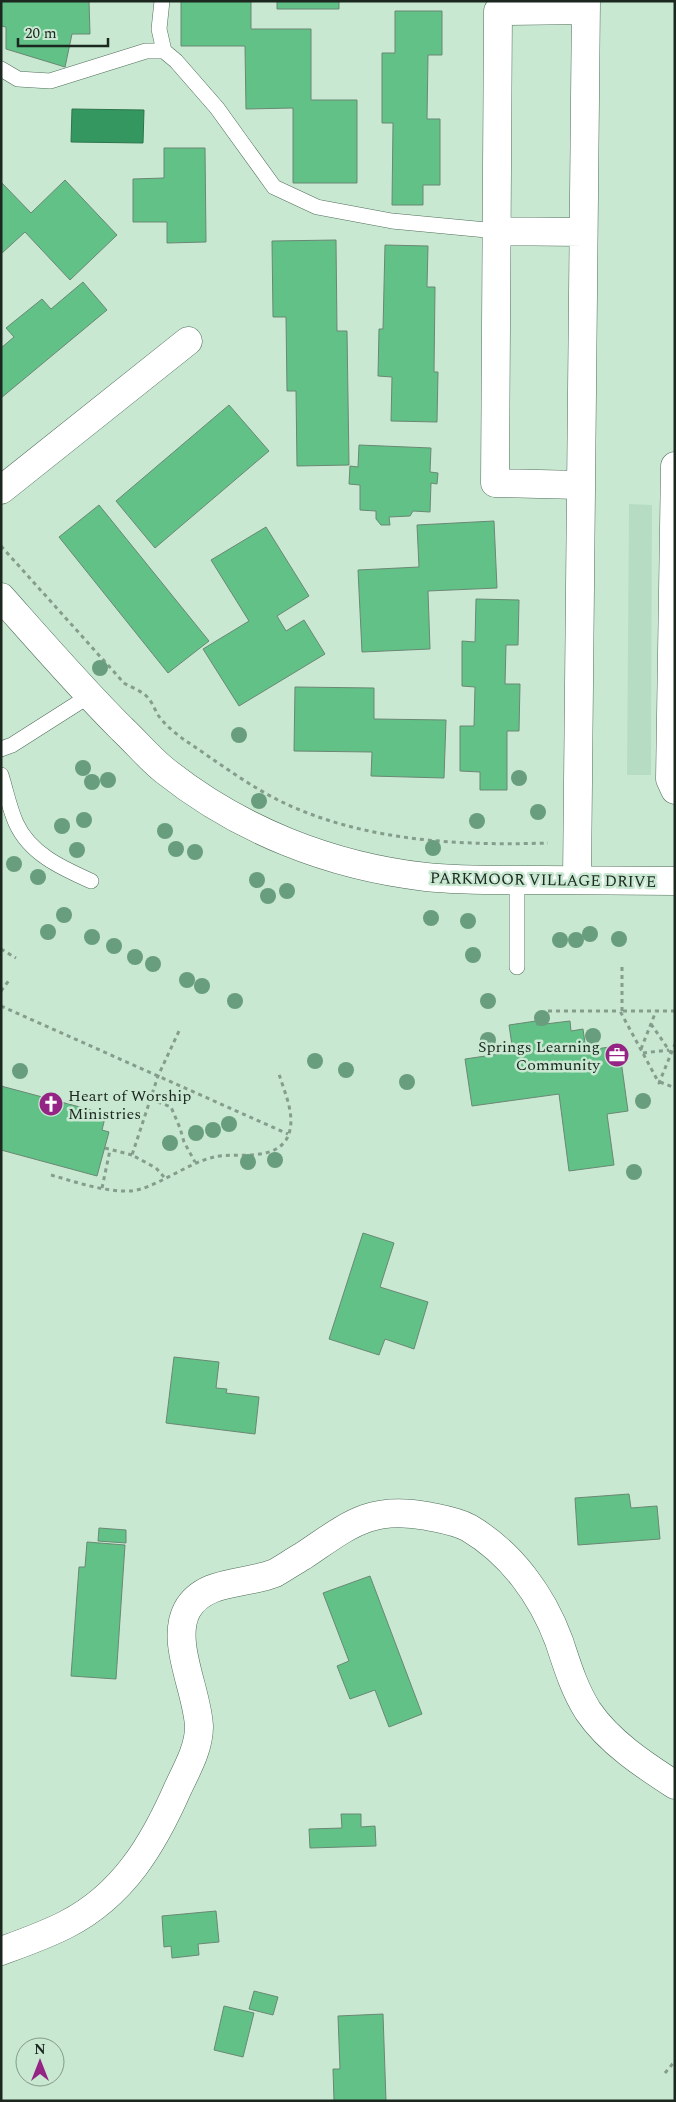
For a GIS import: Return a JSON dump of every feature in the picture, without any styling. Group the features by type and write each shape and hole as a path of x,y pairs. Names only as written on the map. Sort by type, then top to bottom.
{"street":[{"path":"576,880 586,6 498,11 495,483 580,485"},
{"path":"497,230 583,232"},
{"path":"1,490 188,341"},
{"path":"675,466 670,779 675,790"},
{"name":"PARKMOOR VILLAGE DRIVE","path":"7,614 162,768 200,797 240,821 280,840 325,855 426,877 470,880 675,881"},
{"path":"1,1951 68,1924 102,1901 134,1870 157,1832 198,1743 198,1716 187,1671 182,1629 183,1618 194,1599 214,1588 275,1573 346,1527 360,1519 374,1515 388,1512 404,1513 447,1520 466,1527 501,1553 518,1569 539,1600 558,1640 568,1670 590,1713 603,1729 641,1762 675,1785"}],"lane":[{"path":"162,1 159,29 164,52"},
{"path":"1,69 18,80 50,82 146,51 164,52 176,62 217,108 274,187 317,206 392,220 497,230"},
{"path":"1,749 12,745 89,696"},
{"path":"1,775 17,825 25,836 45,857 91,881"},
{"path":"517,880 518,967"}],"path":[{"path":"1,546 124,683 142,692 150,699 158,716 166,725 217,762 280,801 342,824 407,837 482,843 551,843"},
{"path":"1,949 16,958"},
{"path":"622,967 621,1011 659,1084 660,1082 675,1088"},
{"path":"1,991 10,979"},
{"path":"1,1006 288,1134"},
{"path":"548,1011 675,1011"},
{"path":"642,1051 656,1011"},
{"path":"651,1024 670,1051"},
{"path":"132,1156 158,1076 179,1031"},
{"path":"660,1082 670,1051 675,1044"},
{"path":"642,1051 670,1051"},
{"path":"51,1176 102,1188 132,1191 146,1187 195,1162 217,1156 267,1152 280,1146 288,1134 292,1122 279,1074"},
{"path":"150,1100 171,1108 184,1142 195,1162"},
{"path":"105,1148 132,1156 156,1168 164,1178"},
{"path":"102,1188 110,1150"},
{"path":"665,2074 675,2061"}],"shaded area":[{"path":"72,109 144,110 143,143 71,142"},
{"path":"629,504 652,505 651,775 627,775"}],"building":[{"path":"1,1 89,1 90,34 72,34 65,67 6,49 6,27 1,26"},
{"path":"181,1 251,1 251,29 311,29 311,100 357,100 357,183 293,183 293,108 246,109 245,46 181,46"},
{"path":"277,1 339,1 339,9 277,9"},
{"path":"395,11 442,11 442,55 428,55 427,119 440,119 440,185 423,185 423,205 392,205 393,123 382,123 382,53 395,53"},
{"path":"164,148 205,148 206,242 167,243 167,222 133,222 133,179 164,178"},
{"path":"65,180 117,235 70,280 25,232 1,254 1,182 31,213"},
{"path":"336,240 337,331 347,331 349,465 297,466 296,391 287,391 286,317 273,317 272,241"},
{"path":"385,245 428,246 427,287 435,287 434,372 438,372 437,422 391,421 392,377 378,376 379,329 383,329"},
{"path":"83,282 107,310 1,398 1,348 14,337 6,328 42,299 51,309"},
{"path":"229,405 269,451 155,548 116,501"},
{"path":"359,445 431,448 430,472 438,473 437,484 431,483 430,512 413,511 410,516 389,517 390,525 381,525 376,519 376,511 360,510 360,485 349,484 350,466 358,467"},
{"path":"99,505 209,641 168,673 59,537"},
{"path":"494,521 497,588 428,591 430,649 362,652 358,570 419,567 417,525"},
{"path":"266,527 309,596 277,616 286,631 304,620 325,654 239,706 203,649 249,621 211,560"},
{"path":"476,599 519,600 518,645 506,645 505,684 520,684 519,731 507,731 507,790 480,790 480,772 460,771 460,726 474,726 475,687 462,686 462,641 475,642"},
{"path":"295,687 374,688 374,719 446,720 444,778 371,776 372,752 294,751"},
{"path":"536,1021 537,1025 570,1021 571,1031 583,1029 586,1050 619,1046 628,1111 607,1114 614,1165 569,1171 559,1094 472,1106 465,1059 513,1052 509,1025"},
{"path":"1,1086 106,1114 102,1130 109,1132 97,1176 1,1150"},
{"path":"363,1233 394,1243 380,1287 428,1302 414,1349 385,1339 379,1355 329,1339"},
{"path":"174,1357 219,1362 216,1388 227,1389 226,1393 259,1397 255,1434 166,1423"},
{"path":"629,1494 631,1508 657,1506 660,1539 578,1545 575,1498"},
{"path":"99,1528 126,1530 126,1543 98,1541"},
{"path":"87,1542 125,1545 116,1679 71,1676 79,1567 85,1567"},
{"path":"370,1576 422,1714 389,1727 375,1690 350,1699 337,1666 349,1661 323,1593"},
{"path":"341,1814 361,1814 361,1827 375,1826 376,1846 310,1848 309,1829 342,1828"},
{"path":"216,1911 219,1942 198,1944 199,1955 172,1958 171,1946 164,1947 162,1916"},
{"path":"254,1991 278,1997 273,2015 249,2009"},
{"path":"224,2006 254,2013 243,2057 214,2050"},
{"path":"383,2014 386,2101 334,2101 333,2069 340,2069 338,2016"}],"place":[{"name":"Springs Learning Community","path":"617,1055"},
{"name":"Heart of Worship Ministries","path":"51,1104"}]}
